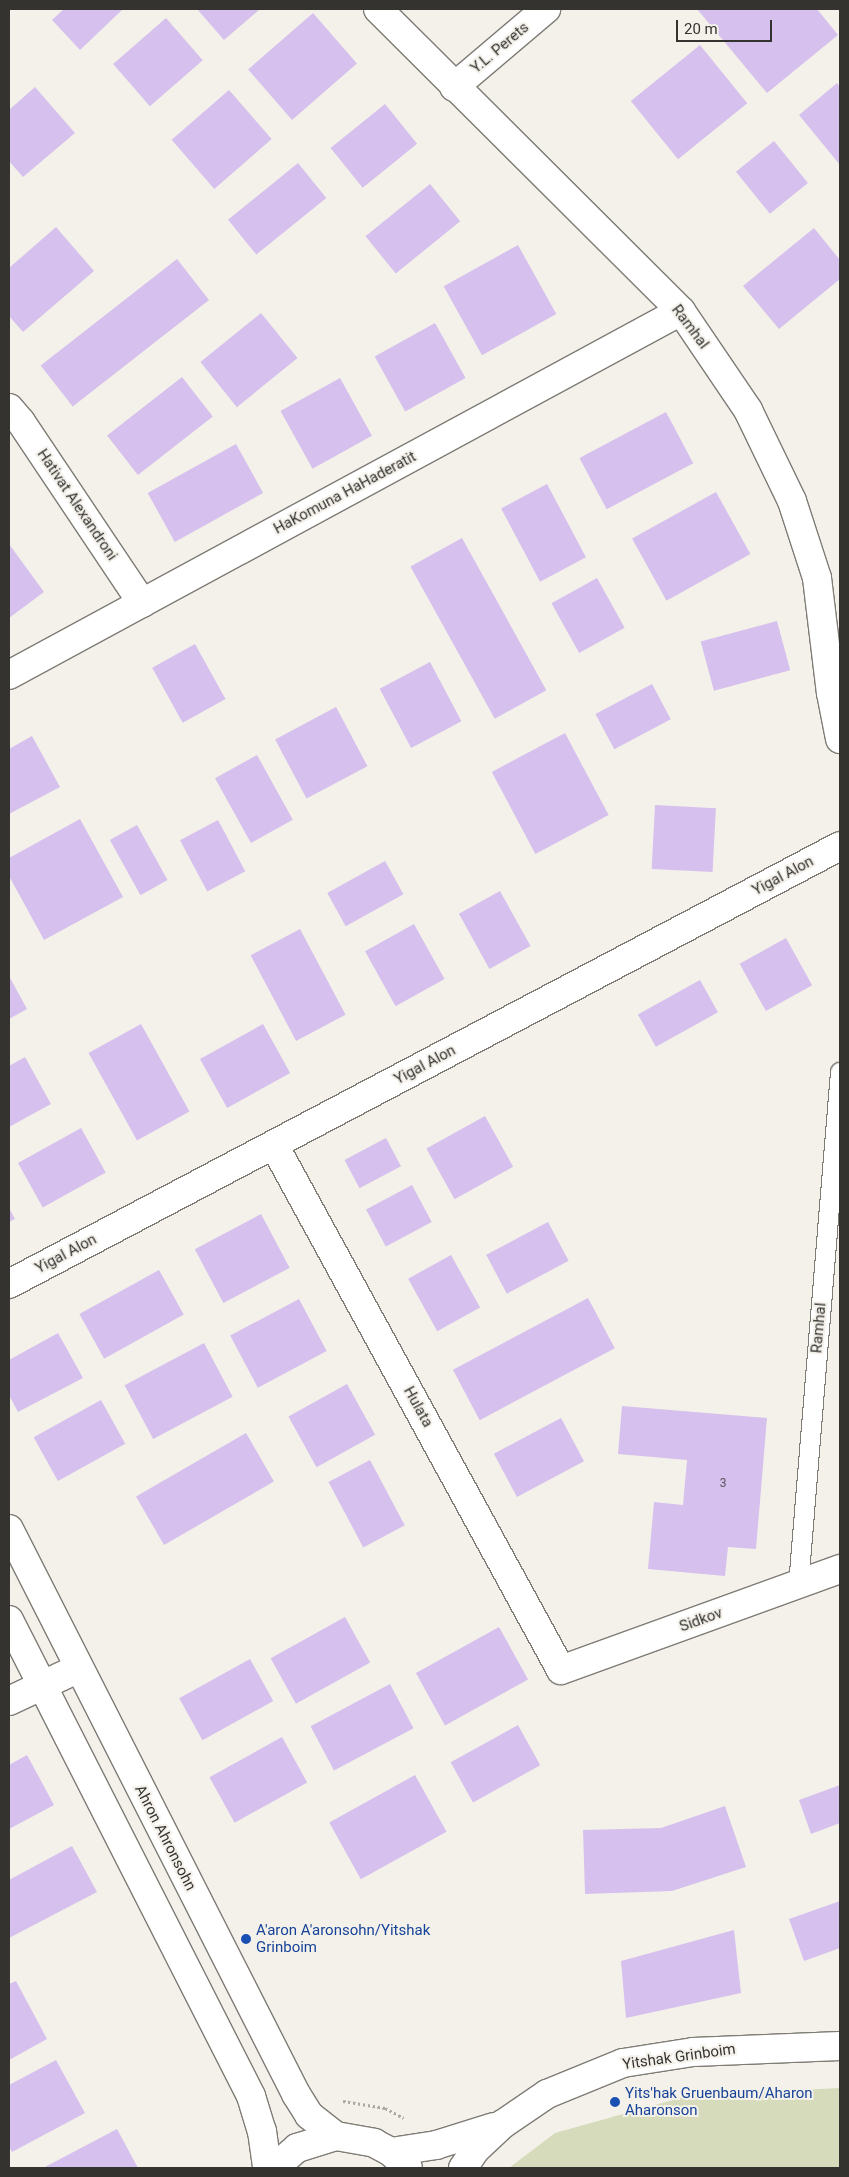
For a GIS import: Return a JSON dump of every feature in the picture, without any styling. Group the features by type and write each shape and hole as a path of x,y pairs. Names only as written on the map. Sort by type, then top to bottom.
{"street":[{"name":"Ramhal","path":"378,9 454,87 681,311 748,410 792,501 817,578 831,693 840,739"},
{"name":"Y.L. Perets","path":"454,87 546,9"},
{"name":"HaKomuna HaHaderatit","path":"9,675 681,311"},
{"name":"Hativat Alexandroni","path":"9,408 21,422 142,603"},
{"name":"Yigal Alon","path":"9,1284 840,846"},
{"name":"Hulata","path":"274,1145 562,1670"},
{"name":"Ahron Ahronsohn","path":"9,1530 296,2094 309,2114 336,2136"},
{"name":"Sidkov","path":"562,1670 840,1569"},
{"path":"9,1620 250,2096 262,2131 267,2168"},
{"path":"9,1702 79,1668"},
{"name":"Yitshak Grinboim","path":"463,2168 476,2150 503,2124 547,2094 623,2063 693,2052 840,2046"},
{"name":"Yitshak Grinboim","path":"400,2160 503,2124"},
{"path":"274,2168 297,2148 336,2136 374,2143 400,2160"}],"lane":[{"name":"Ramhal","path":"798,1585 840,1072"}],"green space":[{"path":"840,2088 840,2168 509,2168 555,2133 691,2095"}],"building":[{"path":"64,9 122,10 80,50 52,20"},
{"path":"197,9 260,9 224,40"},
{"path":"697,9 817,9 838,35 767,93"},
{"path":"313,13 357,64 292,120 248,69"},
{"path":"166,18 203,60 150,106 113,64"},
{"path":"700,45 747,103 678,159 631,101"},
{"path":"837,83 840,87 840,165 799,115"},
{"path":"35,87 75,133 23,177 9,161 9,110"},
{"path":"229,90 272,139 214,189 172,140"},
{"path":"385,104 417,144 363,188 331,148"},
{"path":"774,141 808,183 770,214 736,172"},
{"path":"298,163 326,198 256,255 228,220"},
{"path":"430,184 460,221 396,274 365,236"},
{"path":"56,227 94,271 23,332 9,316 9,268"},
{"path":"814,228 840,260 840,279 779,329 743,286"},
{"path":"518,245 556,314 482,355 444,286"},
{"path":"177,259 209,300 73,406 41,366"},
{"path":"261,313 298,358 237,407 200,362"},
{"path":"435,323 466,378 405,412 375,356"},
{"path":"182,377 213,416 138,475 107,435"},
{"path":"340,378 372,436 313,469 281,411"},
{"path":"666,412 693,463 607,509 579,458"},
{"path":"236,444 263,493 175,542 148,493"},
{"path":"547,484 586,557 540,582 501,508"},
{"path":"716,492 750,554 666,601 632,539"},
{"path":"462,538 546,690 495,719 410,567"},
{"path":"9,544 44,592 9,618"},
{"path":"597,578 625,628 579,653 552,603"},
{"path":"777,621 790,670 714,691 701,641"},
{"path":"195,644 226,699 183,723 152,668"},
{"path":"430,662 461,721 411,748 380,689"},
{"path":"652,684 671,719 614,749 595,714"},
{"path":"336,707 367,766 307,799 275,739"},
{"path":"565,733 609,815 535,854 492,772"},
{"path":"32,736 60,787 9,814 9,749"},
{"path":"257,755 293,820 251,843 215,778"},
{"path":"655,805 716,808 713,872 652,869"},
{"path":"80,819 123,897 44,940 9,876 9,858"},
{"path":"218,820 245,871 207,891 180,840"},
{"path":"137,825 168,880 140,895 110,840"},
{"path":"385,861 403,894 346,926 327,893"},
{"path":"500,891 531,946 489,969 459,914"},
{"path":"414,924 445,979 396,1006 365,951"},
{"path":"300,929 346,1015 296,1041 251,955"},
{"path":"786,938 812,985 766,1011 740,964"},
{"path":"9,976 27,1009 9,1019"},
{"path":"700,980 718,1012 656,1047 638,1014"},
{"path":"141,1024 189,1111 137,1141 89,1053"},
{"path":"263,1024 290,1073 227,1108 200,1059"},
{"path":"25,1057 51,1104 9,1127 9,1066"},
{"path":"485,1116 513,1167 455,1199 426,1148"},
{"path":"81,1128 106,1173 43,1208 18,1163"},
{"path":"386,1138 401,1166 360,1188 345,1160"},
{"path":"412,1185 432,1222 386,1246 366,1209"},
{"path":"9,1208 15,1219 9,1222"},
{"path":"261,1214 290,1268 223,1303 195,1249"},
{"path":"548,1222 569,1261 507,1294 486,1255"},
{"path":"451,1255 480,1307 437,1331 408,1279"},
{"path":"159,1270 184,1315 104,1359 79,1314"},
{"path":"588,1298 615,1348 480,1420 453,1370"},
{"path":"299,1299 327,1351 258,1388 230,1336"},
{"path":"58,1333 83,1378 18,1412 9,1395 9,1360"},
{"path":"204,1343 233,1397 153,1439 125,1385"},
{"path":"347,1384 375,1435 317,1467 288,1416"},
{"path":"101,1400 125,1444 58,1481 34,1437"},
{"path":"622,1406 767,1418 756,1549 728,1547 725,1576 648,1569 654,1502 683,1505 687,1460 618,1454"},
{"path":"561,1418 584,1461 517,1497 494,1454"},
{"path":"246,1433 274,1481 164,1545 136,1497"},
{"path":"370,1460 405,1525 363,1547 329,1482"},
{"path":"345,1617 370,1662 296,1704 271,1658"},
{"path":"499,1627 528,1679 445,1726 416,1673"},
{"path":"250,1659 273,1701 202,1740 179,1698"},
{"path":"390,1684 413,1728 334,1770 311,1726"},
{"path":"518,1725 540,1765 473,1803 451,1762"},
{"path":"282,1737 307,1782 235,1823 209,1777"},
{"path":"27,1755 54,1805 9,1829 9,1765"},
{"path":"415,1775 447,1832 361,1879 329,1823"},
{"path":"840,1785 840,1823 811,1834 799,1800"},
{"path":"725,1806 746,1867 672,1891 585,1894 583,1830 661,1828"},
{"path":"72,1846 97,1892 9,1938 9,1880"},
{"path":"840,1901 840,1948 804,1961 789,1919"},
{"path":"734,1930 741,1993 626,2018 621,1961"},
{"path":"16,1981 47,2039 9,2060 9,1984"},
{"path":"56,2060 85,2113 12,2152 9,2146 9,2085"},
{"path":"117,2129 138,2168 43,2168"}],"place":[{"name":"A'aron A'aronsohn/Yitshak Grinboim","path":"246,1939"},
{"name":"Yits'hak Gruenbaum/Aharon Aharonson","path":"615,2102"}]}
